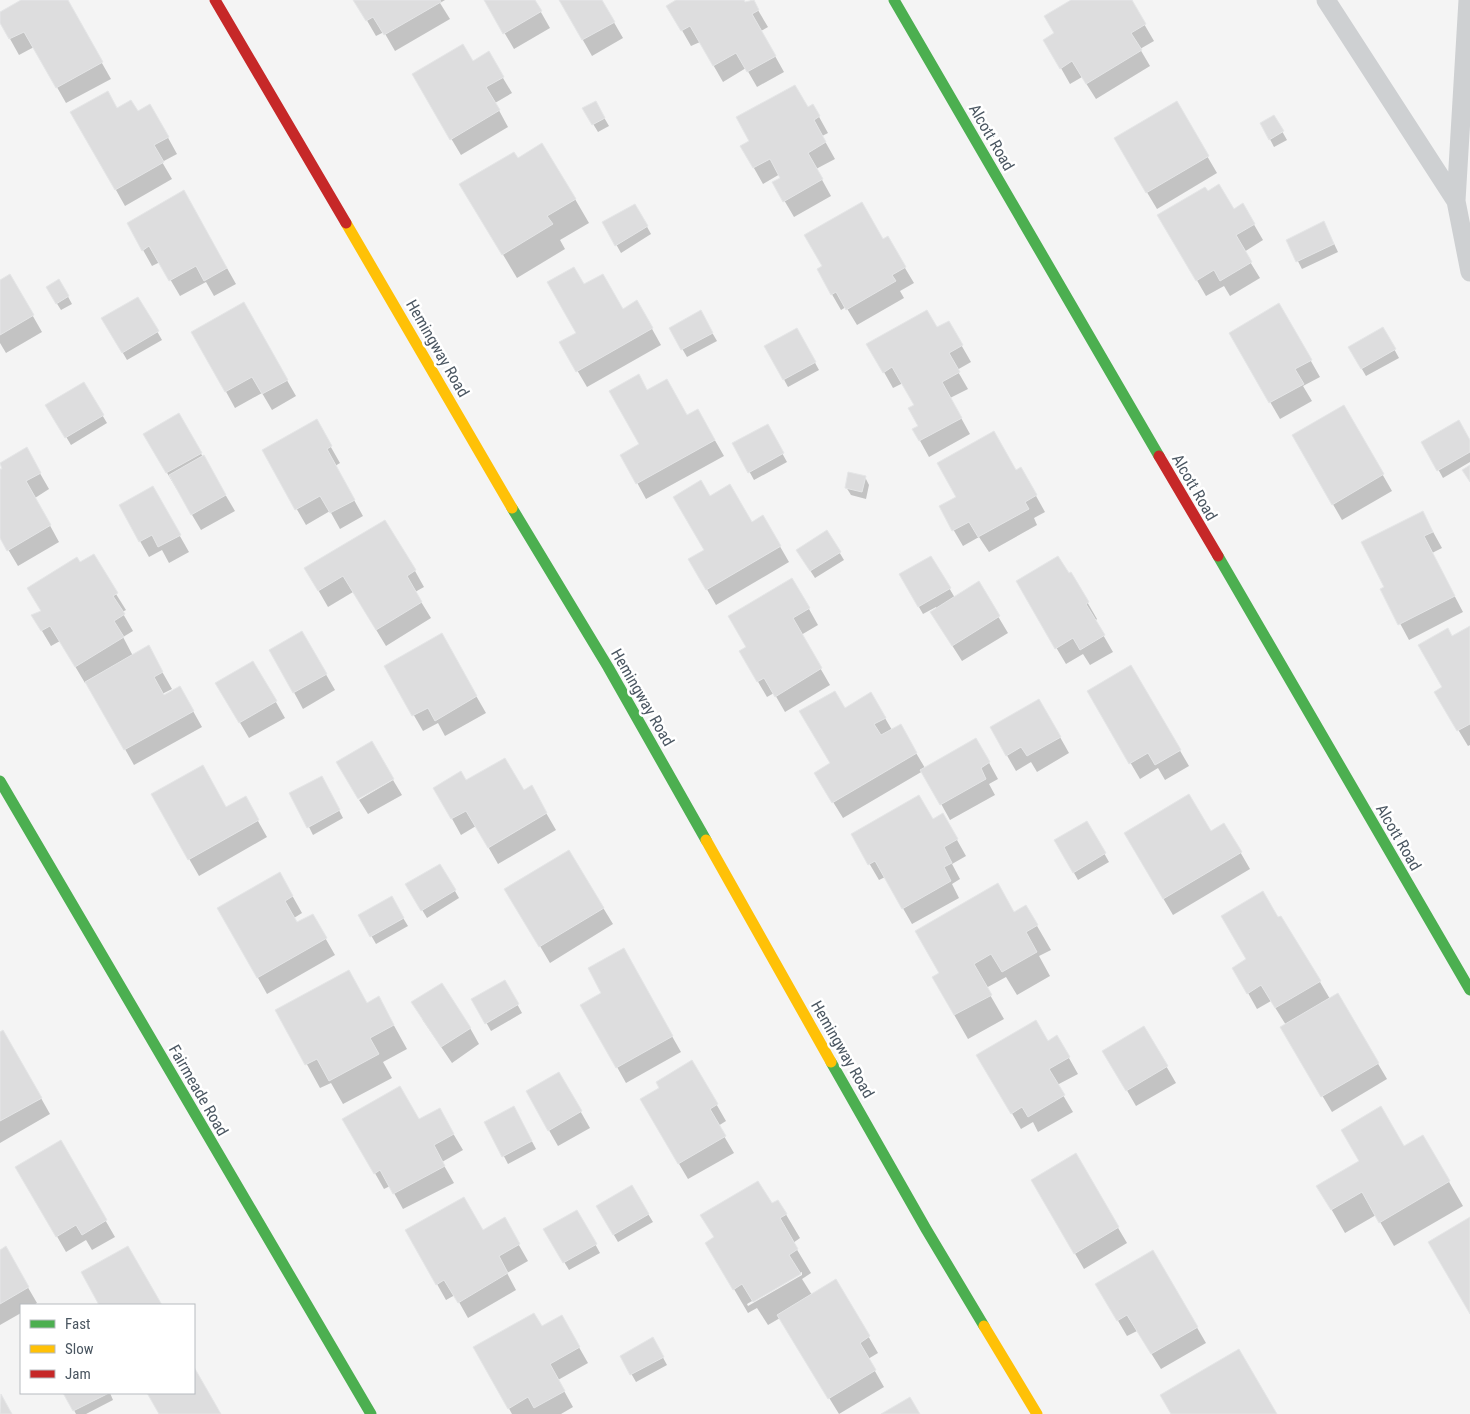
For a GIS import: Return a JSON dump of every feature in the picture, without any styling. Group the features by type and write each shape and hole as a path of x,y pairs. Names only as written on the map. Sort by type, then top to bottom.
{"street":[{"name":"Hemingway Road","path":"215,0 543,561 608,667 926,1229 1037,1414"},
{"name":"Alcott Road","path":"894,0 1470,990"},
{"name":"Fairmeade Road","path":"0,782 371,1414"}],"lane":[{"path":"1326,0 1456,201"},
{"path":"1468,0 1465,135 1456,201 1470,272"}],"building":[{"path":"21,0 68,0 103,62 56,88 24,32 9,39 0,23 0,12"},
{"path":"353,0 440,0 441,2 384,35 373,17 366,21"},
{"path":"484,0 535,0 542,11 503,34"},
{"path":"559,0 602,0 615,22 582,40"},
{"path":"676,0 744,0 745,2 754,0 759,10 752,14 776,56 747,72 736,53 713,66 690,26 681,31 666,6"},
{"path":"1071,0 1132,0 1146,24 1131,33 1142,50 1086,84 1072,61 1060,69 1043,40 1054,33 1044,16"},
{"path":"463,44 473,61 489,51 504,77 486,87 500,110 450,140 412,74"},
{"path":"795,85 808,107 813,104 820,116 814,120 826,142 808,153 823,179 783,202 772,182 780,178 770,159 753,168 740,146 749,141 736,117"},
{"path":"108,91 117,108 131,100 138,111 150,104 169,137 154,145 164,162 115,190 70,112"},
{"path":"596,101 605,118 592,125 582,108"},
{"path":"1177,101 1209,156 1146,193 1114,138"},
{"path":"1274,115 1284,131 1269,140 1260,123"},
{"path":"542,143 576,199 547,216 553,224 502,255 459,184 514,152 518,158"},
{"path":"1219,184 1234,209 1243,203 1255,224 1236,235 1252,262 1220,281 1214,270 1196,281 1157,215 1205,187 1208,191"},
{"path":"184,190 227,268 204,281 196,266 169,281 149,246 142,251 127,223"},
{"path":"862,202 883,239 888,236 906,267 892,275 896,281 846,310 836,292 831,295 817,269 822,266 804,235"},
{"path":"635,204 648,226 615,246 602,222"},
{"path":"1324,221 1334,244 1296,262 1286,240"},
{"path":"574,267 584,284 603,274 623,309 637,300 653,328 576,372 559,342 576,333 547,282"},
{"path":"10,274 34,315 0,335 0,280"},
{"path":"59,279 69,296 56,304 46,287"},
{"path":"138,297 159,331 122,353 101,318"},
{"path":"244,302 288,380 262,394 252,377 225,392 191,332"},
{"path":"1279,303 1312,360 1295,369 1304,384 1269,403 1229,333"},
{"path":"701,310 713,333 681,350 669,328"},
{"path":"927,310 937,327 949,321 963,345 949,353 960,372 942,382 962,418 919,441 912,429 918,426 908,408 914,405 892,367 883,373 866,344"},
{"path":"1383,327 1396,349 1361,369 1348,347"},
{"path":"797,328 816,362 783,380 764,346"},
{"path":"639,374 647,390 667,379 687,415 698,409 715,440 636,484 620,455 639,444 609,391"},
{"path":"84,382 104,415 65,438 45,405"},
{"path":"1344,405 1384,474 1332,505 1292,435"},
{"path":"179,413 202,453 166,473 143,434"},
{"path":"317,419 332,446 327,449 355,500 330,513 320,496 295,510 262,450"},
{"path":"1459,420 1470,440 1470,452 1437,471 1421,442"},
{"path":"768,424 784,453 748,473 732,443"},
{"path":"994,431 1016,470 1021,467 1037,495 1025,502 1029,509 978,537 969,522 952,531 939,506 956,497 937,463"},
{"path":"27,447 41,473 26,481 51,525 7,551 0,538 0,469 2,469 0,463"},
{"path":"204,455 226,495 191,515 169,475"},
{"path":"1470,465 1470,482 1462,470"},
{"path":"848,472 866,476 862,492 845,488"},
{"path":"701,480 710,496 730,484 752,522 763,515 781,546 706,590 688,559 704,550 673,497"},
{"path":"153,486 181,535 158,547 152,535 139,542 119,505"},
{"path":"1423,511 1433,532 1424,536 1455,596 1398,625 1380,589 1384,587 1361,542"},
{"path":"385,520 416,570 407,576 422,602 376,630 343,576 318,591 304,568"},
{"path":"827,530 841,552 810,571 796,550"},
{"path":"94,554 118,593 113,596 125,614 114,621 124,637 75,667 50,626 41,631 31,615 41,611 27,588 77,557 80,562"},
{"path":"931,556 951,588 918,607 899,574"},
{"path":"1058,556 1069,573 1071,572 1089,602 1086,604 1105,635 1080,650 1073,638 1055,649 1016,581"},
{"path":"792,578 810,608 793,618 822,668 775,697 764,678 757,682 739,651 746,647 728,616"},
{"path":"979,581 1000,616 952,646 930,612"},
{"path":"1470,626 1470,724 1457,731 1434,692 1442,687 1418,645 1448,628 1452,636"},
{"path":"302,631 327,674 293,693 269,650"},
{"path":"442,633 477,696 435,721 428,708 412,716 384,666"},
{"path":"149,645 163,672 154,677 164,695 180,686 194,711 124,750 85,682"},
{"path":"253,661 277,701 239,723 215,683"},
{"path":"1131,665 1181,750 1155,765 1148,753 1129,764 1087,691"},
{"path":"835,691 845,708 871,692 886,718 874,724 881,735 901,724 917,753 832,803 814,773 830,763 799,711"},
{"path":"1039,699 1061,737 1027,756 1021,747 1006,756 990,727"},
{"path":"976,738 990,762 981,768 986,779 940,805 920,770"},
{"path":"372,741 394,779 358,799 336,762"},
{"path":"505,758 524,790 532,785 547,813 488,848 466,811 451,819 433,788 461,771 466,780"},
{"path":"203,765 226,807 246,796 259,820 188,860 151,794"},
{"path":"322,776 340,810 307,828 289,793"},
{"path":"1189,794 1211,831 1224,823 1242,852 1163,899 1124,833"},
{"path":"919,795 933,819 943,813 958,839 944,847 952,863 944,867 951,881 902,909 875,861 868,865 851,834"},
{"path":"1087,821 1106,853 1073,873 1054,840"},
{"path":"569,850 604,908 539,947 504,889"},
{"path":"440,864 456,890 421,911 405,884"},
{"path":"280,872 293,896 285,901 297,922 313,914 327,938 257,978 217,908"},
{"path":"998,883 1014,912 1026,905 1038,925 1026,932 1037,952 1002,972 991,954 974,964 992,995 954,1015 932,977 939,973 915,931"},
{"path":"1263,891 1278,917 1281,916 1321,981 1275,1008 1261,985 1247,994 1232,968 1246,959 1221,916"},
{"path":"392,896 404,918 370,937 358,915"},
{"path":"624,948 673,1036 616,1068 580,1005 601,993 588,968"},
{"path":"349,970 367,1003 379,996 394,1025 370,1038 379,1054 329,1081 317,1059 305,1065 275,1010"},
{"path":"505,980 519,1004 485,1024 471,999"},
{"path":"442,983 471,1028 441,1047 411,1002"},
{"path":"1338,993 1379,1063 1321,1097 1280,1027"},
{"path":"1036,1020 1048,1041 1057,1035 1070,1057 1049,1069 1065,1095 1028,1117 1022,1107 1011,1114 976,1055"},
{"path":"1144,1026 1168,1066 1126,1091 1102,1051"},
{"path":"3,1030 42,1098 0,1121 0,1032"},
{"path":"692,1060 718,1104 710,1109 726,1136 678,1164 640,1099 659,1088 656,1082"},
{"path":"559,1072 582,1111 548,1131 526,1091"},
{"path":"400,1086 419,1119 440,1108 454,1134 434,1145 445,1166 393,1194 380,1170 374,1174 342,1119"},
{"path":"514,1106 532,1141 502,1157 484,1122"},
{"path":"1381,1106 1404,1146 1423,1135 1450,1181 1379,1223 1362,1192 1331,1210 1316,1186 1359,1161 1341,1130"},
{"path":"61,1140 107,1220 82,1235 76,1225 56,1237 15,1167"},
{"path":"1076,1153 1119,1227 1074,1254 1031,1180"},
{"path":"758,1181 772,1203 778,1200 787,1214 780,1218 798,1249 789,1255 801,1274 753,1302 742,1284 733,1290 705,1243 714,1237 700,1215"},
{"path":"632,1185 649,1214 613,1235 596,1206"},
{"path":"464,1197 483,1230 505,1217 520,1244 499,1256 508,1273 458,1303 444,1280 436,1285 405,1230"},
{"path":"577,1210 597,1244 563,1263 543,1229"},
{"path":"1470,1217 1470,1314 1428,1242"},
{"path":"6,1246 29,1287 0,1304 0,1250"},
{"path":"128,1246 161,1304 98,1304 81,1272"},
{"path":"1153,1250 1198,1327 1151,1354 1127,1315 1117,1321 1095,1284"},
{"path":"836,1279 870,1336 860,1343 876,1370 828,1399 777,1315"},
{"path":"534,1313 542,1326 562,1315 580,1347 550,1364 565,1391 534,1408 528,1397 508,1409 473,1347"},
{"path":"653,1337 664,1357 630,1375 620,1356"},
{"path":"1239,1349 1277,1414 1171,1414 1160,1395"},
{"path":"195,1369 221,1414 159,1414 148,1394 195,1394"},
{"path":"1,1394 12,1414 0,1414"},
{"path":"64,1394 107,1394 73,1411"},
{"path":"910,1397 920,1414 881,1414"}],"traffic: fast":[{"path":"894,0 1159,456"},
{"path":"512,508 608,667 706,840"},
{"path":"1218,556 1470,990"},
{"path":"0,781 371,1414"},
{"path":"831,1062 926,1229 984,1326"}],"traffic: slow":[{"path":"346,223 512,508"},
{"path":"706,840 831,1062"},
{"path":"984,1326 1037,1414"}],"traffic: jam":[{"path":"215,0 346,223"},
{"path":"1159,456 1218,556"}]}
